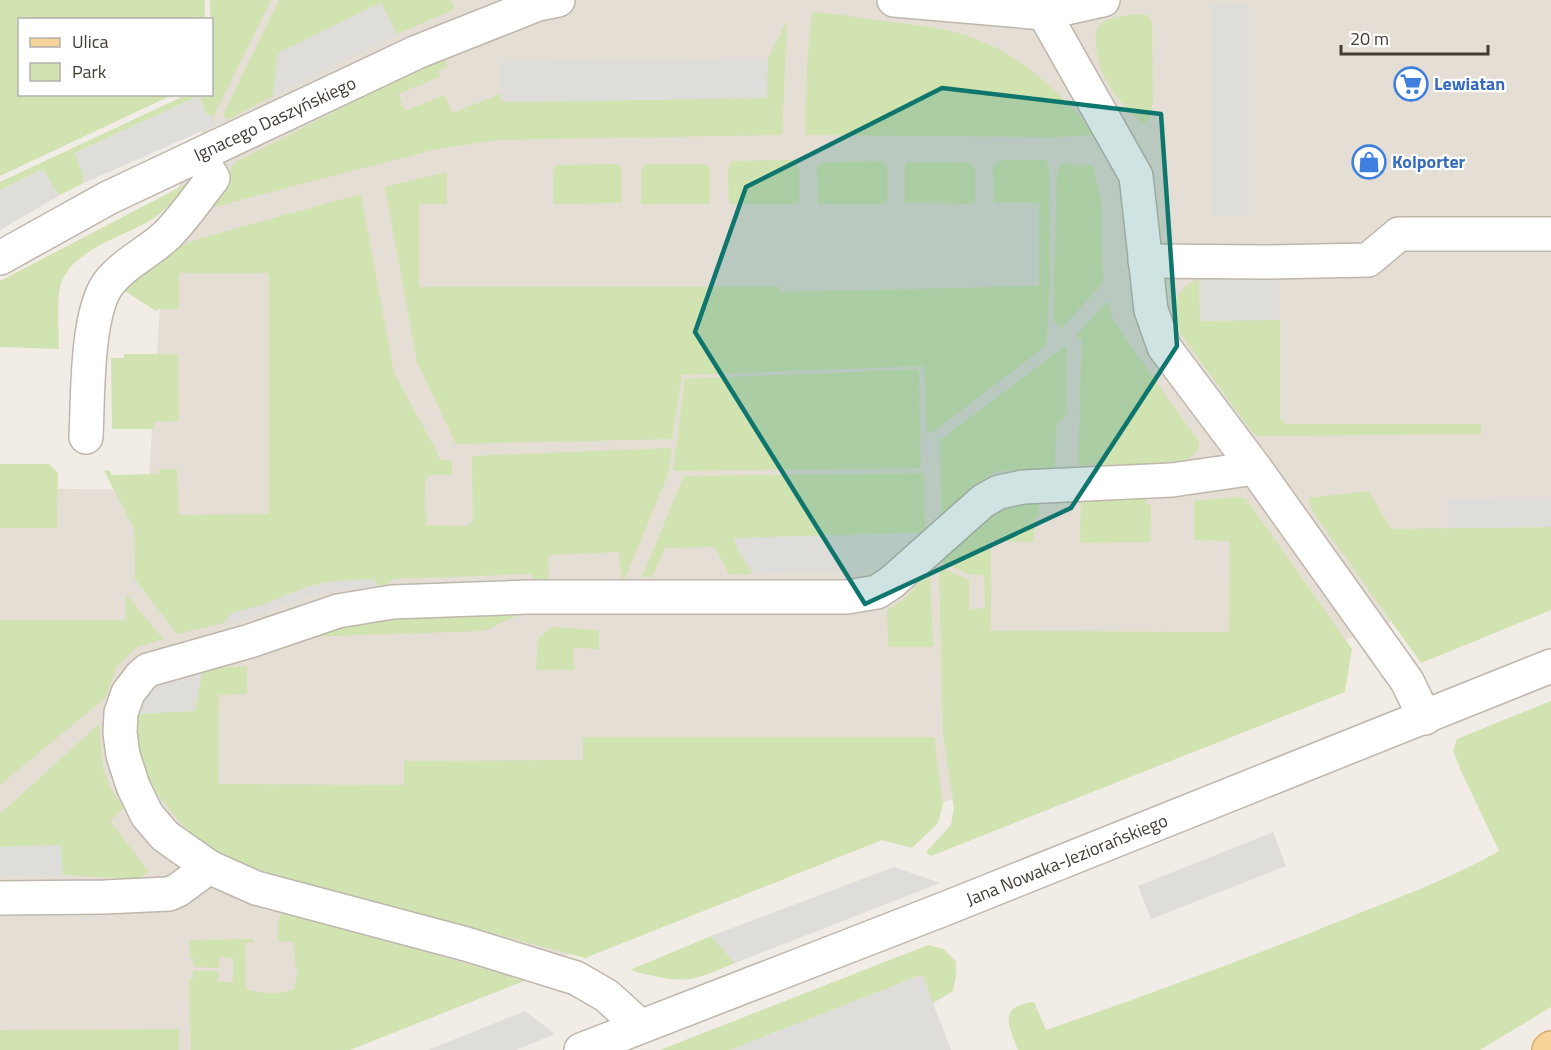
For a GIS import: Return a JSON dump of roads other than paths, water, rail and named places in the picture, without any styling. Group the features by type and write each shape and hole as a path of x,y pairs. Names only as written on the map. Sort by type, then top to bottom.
{"street":[{"name":"Ignacego Daszyńskiego","path":"0,258 108,198 417,52 538,4 558,0"},
{"path":"894,0 1044,13 1103,0"},
{"path":"1044,13 1136,176 1151,310 1164,347 1255,468 1407,681 1425,718"},
{"path":"86,437 96,309 107,286 125,266 167,235 213,178 199,155"},
{"path":"1145,261 1368,260 1399,234 1551,234"},
{"path":"640,1026 607,996 576,978 466,944 256,888 209,867 165,836 147,815 133,786 123,755 120,734 121,713 128,693 148,670 250,641 338,611 392,602 528,597 847,597 876,592 892,582 983,501 999,492 1023,487 1173,480 1255,468"},
{"name":"Jana Nowaka-Jeziorańskiego","path":"581,1050 944,909 1551,666"},
{"path":"0,898 169,894 209,867"}],"place":[{"name":"Lewiatan","path":"1411,84"},
{"name":"Kolporter","path":"1369,162"}]}
